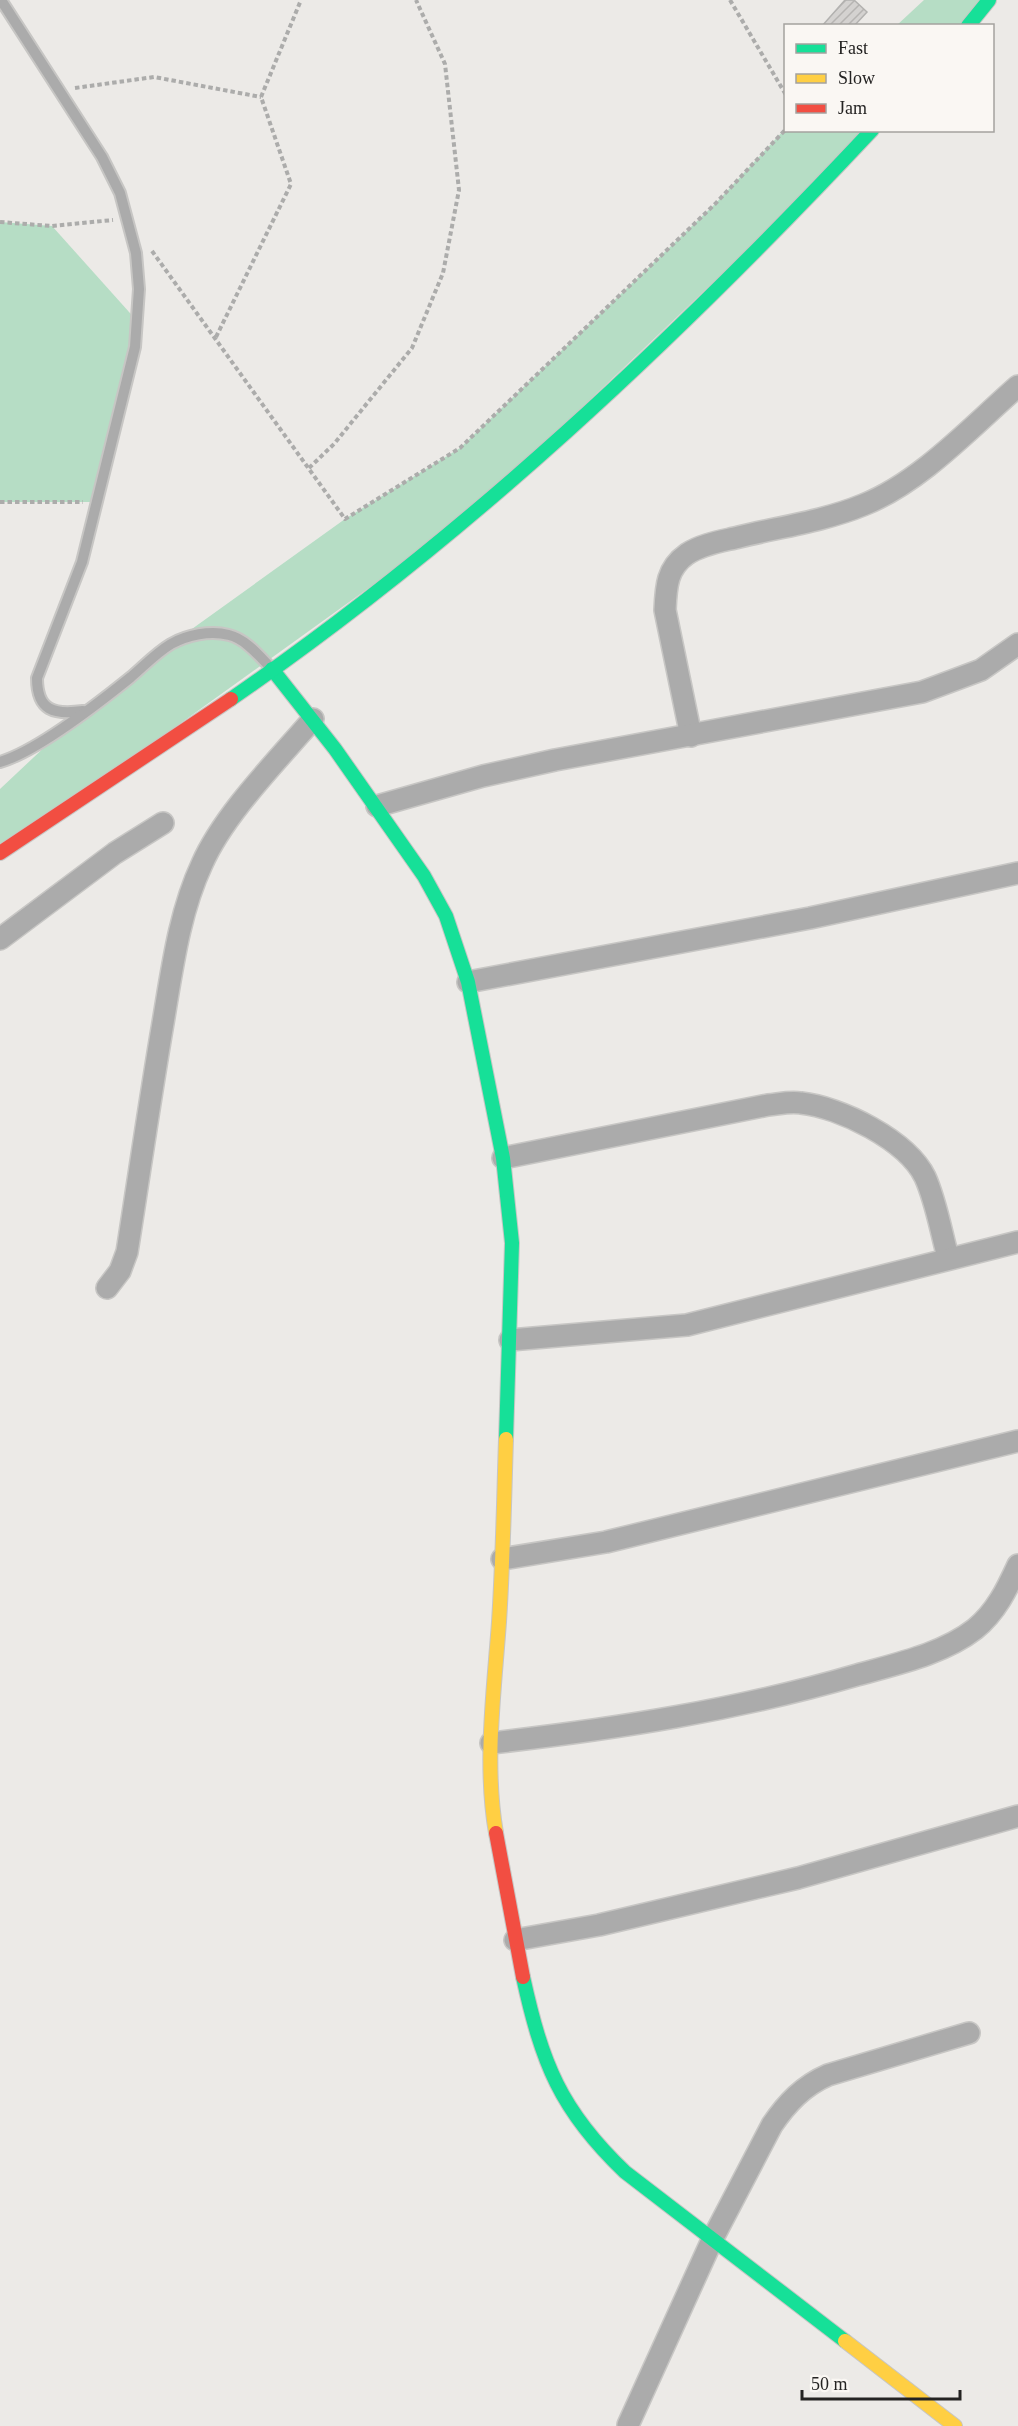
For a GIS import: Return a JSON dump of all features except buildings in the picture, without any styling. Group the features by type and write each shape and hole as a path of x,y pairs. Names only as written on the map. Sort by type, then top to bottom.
{"street":[{"path":"970,24 989,0"},
{"path":"0,853 331,628 403,569 588,412 725,282 810,197 870,132"},
{"path":"691,736 665,610 666,588 673,567 690,552 716,542 836,514 888,494 920,471 1018,386"},
{"path":"377,806 504,772 922,692 981,670 1018,644"},
{"path":"272,669 313,719 377,806 436,896 454,936 468,982 503,1158 512,1243 502,1559 491,1743 493,1815 514,1940 543,2055 562,2097 604,2153 646,2189 713,2238 955,2426"},
{"path":"107,1288 120,1270 127,1252 173,964 190,895 202,862 222,831 251,792 313,719"},
{"path":"0,939 115,853 163,823"},
{"path":"468,982 810,918 1018,873"},
{"path":"503,1158 768,1105 798,1102 816,1105 880,1133 916,1164 925,1177 948,1257"},
{"path":"510,1340 687,1325 948,1257 1018,1242"},
{"path":"502,1559 606,1542 1018,1441"},
{"path":"491,1743 590,1732 747,1704 886,1667 950,1645 975,1629 1004,1595 1018,1565"},
{"path":"514,1940 599,1925 798,1878 1018,1816"},
{"path":"628,2425 713,2238 783,2108 810,2083 828,2075 969,2033"}],"lane":[{"path":"1,0 102,157 120,193 136,253 139,289 135,347 82,562 38,678 37,692 42,702 50,710 58,713 83,711"},
{"path":"0,762 30,750 171,644 196,635 213,632 231,635 251,648 272,669"}],"path":[{"path":"216,337 291,184 261,97 301,0"},
{"path":"309,468 334,444 412,348 442,273 459,190 445,64 416,0"},
{"path":"730,0 784,92"},
{"path":"61,91 154,77 261,97"},
{"path":"148,246 216,337 345,519 460,448 715,204 784,131"},
{"path":"0,222 52,226 127,218"},
{"path":"0,502 96,502"}],"green space":[{"path":"924,0 989,0 969,24 898,24"},
{"path":"784,130 784,132 871,132 466,518 0,853 0,789 83,711 171,644 345,519 460,448 715,204"},
{"path":"0,222 52,226 138,322 96,502 0,502"}],"traffic: fast":[{"path":"970,24 989,0"},
{"path":"231,699 318,637 486,503 566,432 723,284 870,132"},
{"path":"272,669 335,749 424,876 446,916 468,982 503,1158 512,1243 506,1439"},
{"path":"523,1977 538,2035 557,2084 569,2106 603,2149 625,2172 845,2341"}],"traffic: slow":[{"path":"496,1833 492,1807 490,1754 500,1599 506,1439"},
{"path":"845,2341 955,2426"}],"traffic: jam":[{"path":"0,853 231,699"},
{"path":"496,1833 523,1977"}]}
